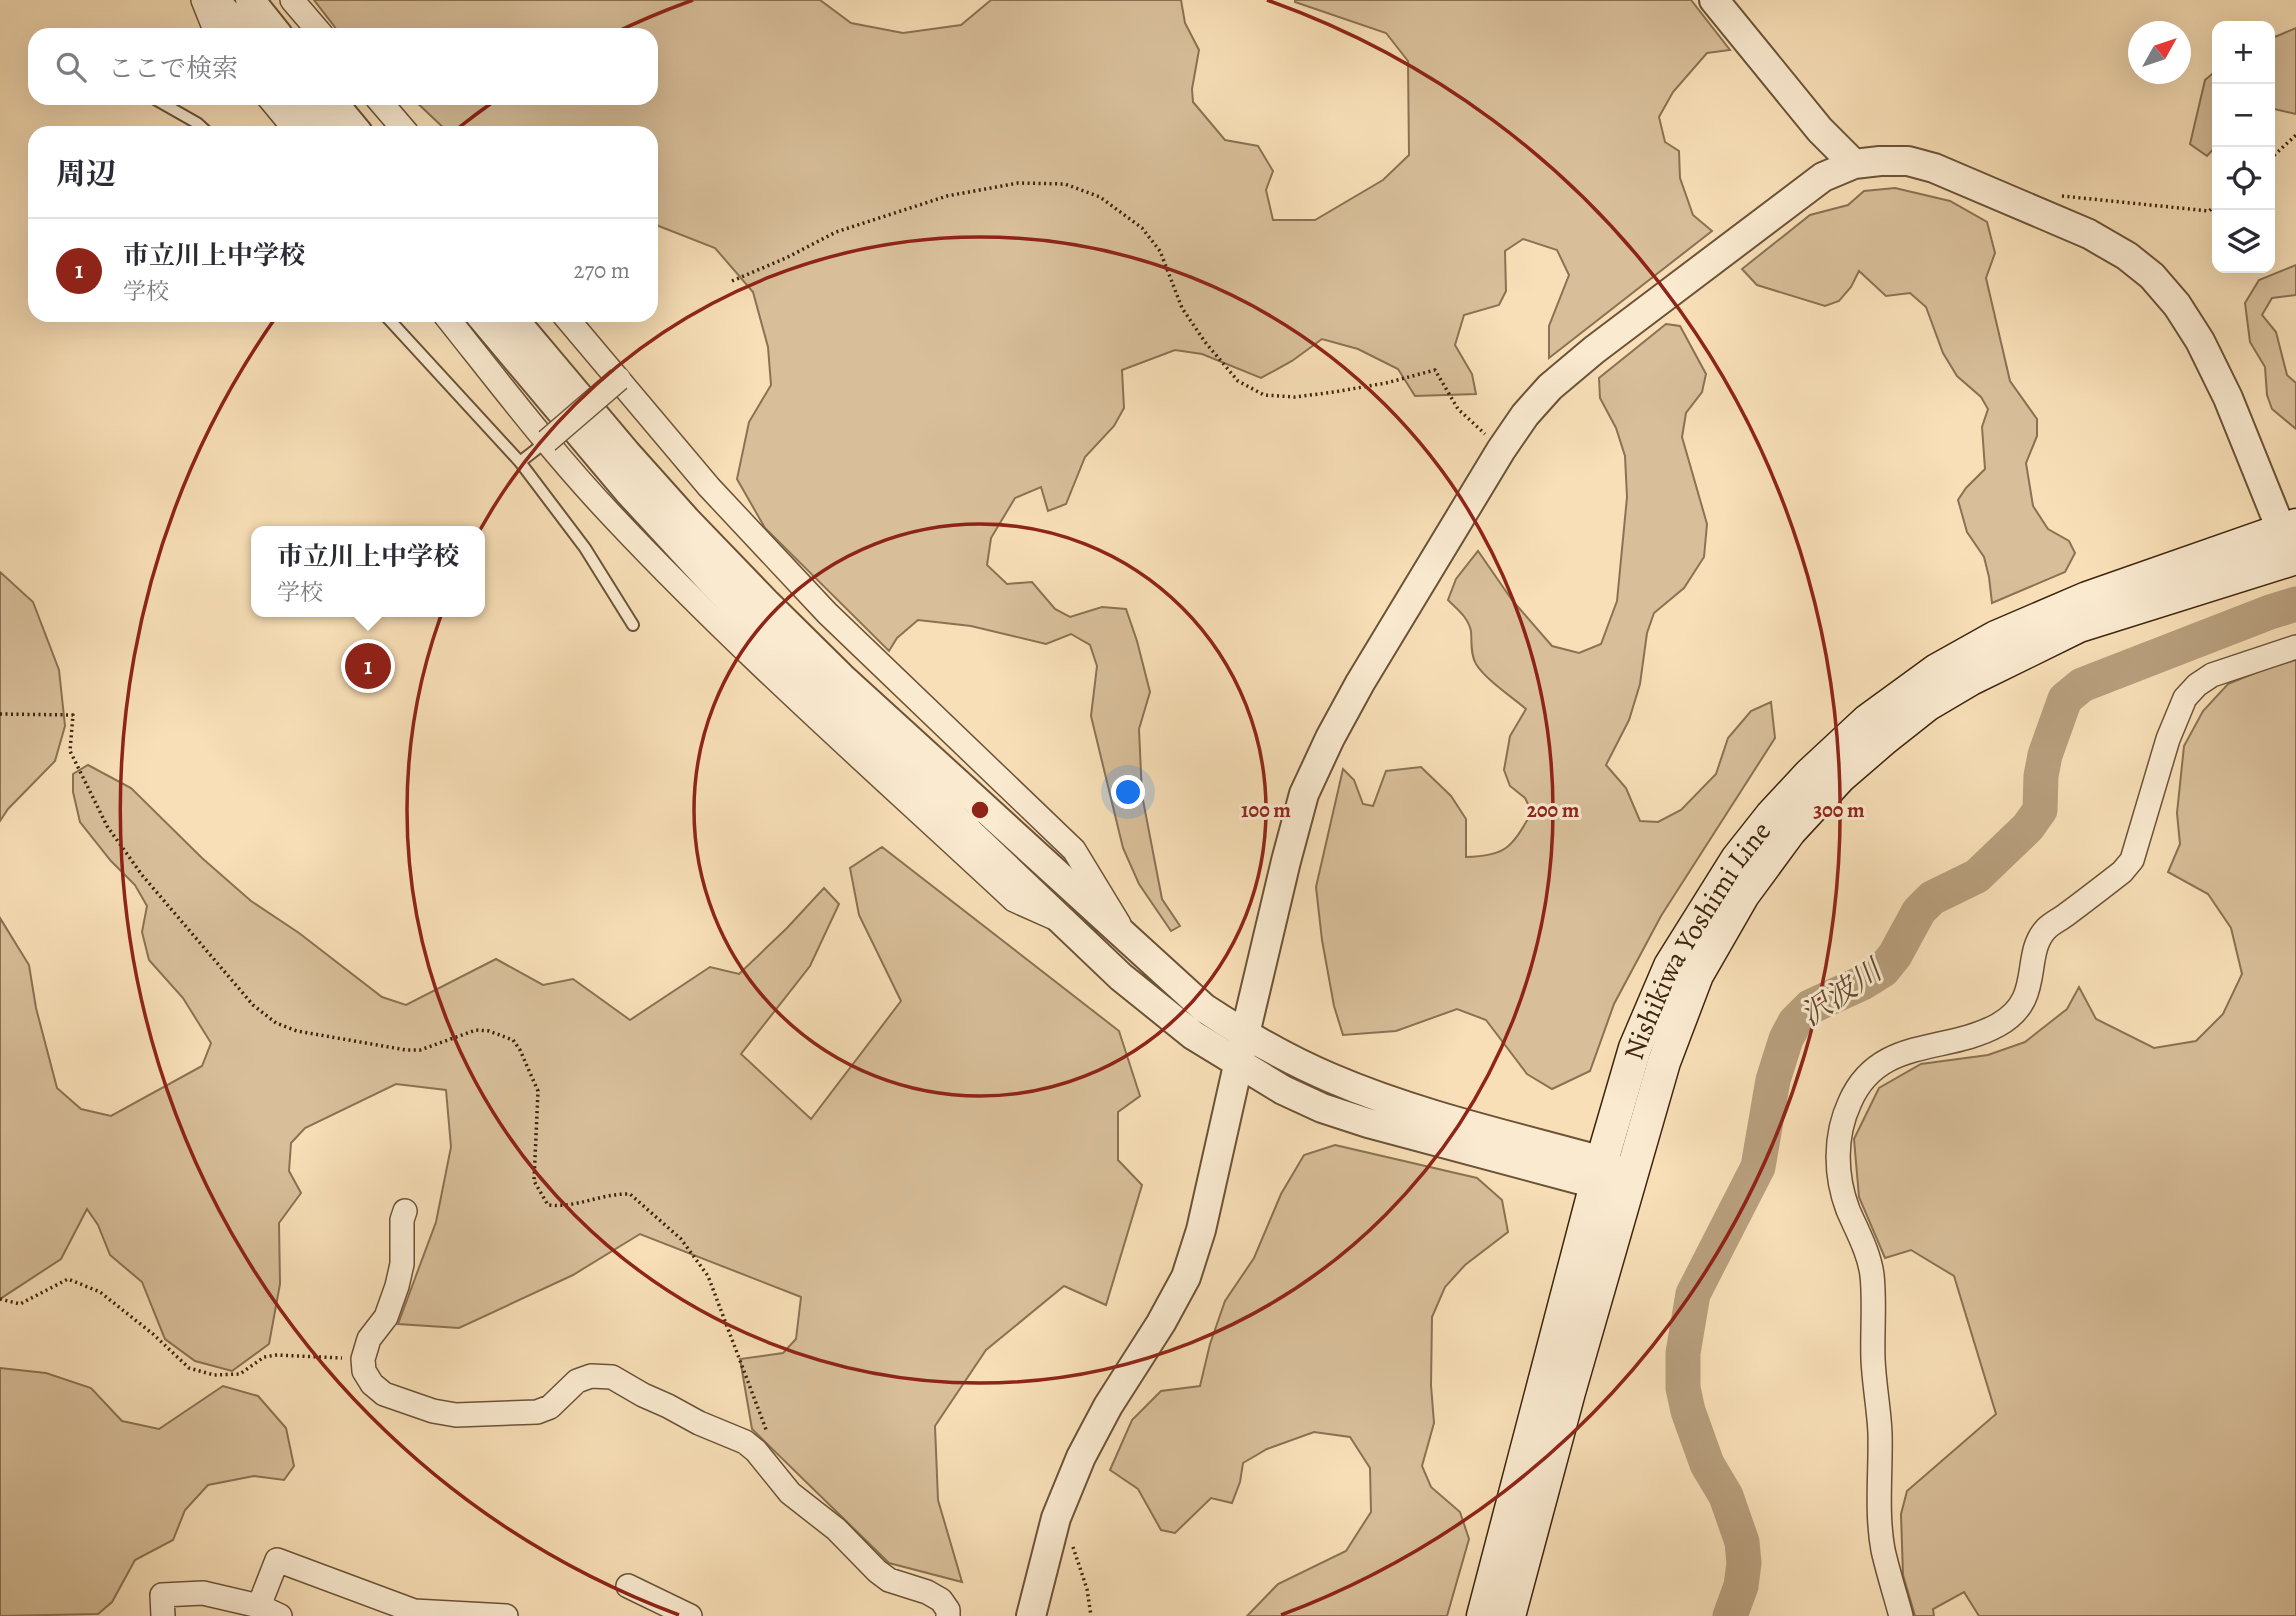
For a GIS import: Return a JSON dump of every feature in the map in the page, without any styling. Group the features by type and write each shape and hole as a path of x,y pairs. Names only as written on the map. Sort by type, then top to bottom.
{"main road":[{"name":"Nishikiwa Yoshimi Line","path":"1483,1616 1599,1172 1635,1048 1671,966 1737,859 1771,816 1810,774 1877,714 1937,670 1996,637 2087,598 2289,527"},
{"name":"Nishikiwa Yoshimi Line","path":"1509,1616 1629,1179 1664,1062 1696,975 1751,884 1790,831 1840,777 1927,705 1971,679 2079,626 2294,558"}],"street":[{"path":"203,0 216,28"},
{"path":"215,0 239,28"},
{"path":"250,0 272,28"},
{"path":"292,0 316,28"},
{"path":"1714,0 1820,130 1854,164"},
{"path":"275,105 292,126"},
{"path":"304,105 321,126"},
{"path":"335,105 352,126"},
{"path":"383,105 401,126"},
{"path":"1031,1616 1056,1518 1080,1457 1108,1406 1161,1323 1186,1276 1201,1230 1245,1034 1304,794 1360,683 1500,450 1525,415 1550,387 1594,350 1823,177 1854,164 1908,161 1934,168 2088,234 2127,256 2152,276 2177,305 2200,341 2289,527 2294,558"},
{"path":"451,322 612,517 706,614 1014,900 1068,924"},
{"path":"486,322 629,492 783,656 1121,977 1193,1035 1283,1090 1322,1108 1368,1122 1629,1179"},
{"path":"516,322 627,454 766,604 841,677 1204,1008 1283,1056 1332,1079 1599,1172"},
{"path":"570,322 709,487 827,613 1074,850 1129,940"},
{"path":"547,441 619,379"},
{"path":"1901,1616 1883,1549 1880,1431 1873,1362 1872,1274 1842,1191 1838,1163 1840,1138 1849,1102 1862,1082 1888,1058 1964,1038 2000,1024 2023,1004 2036,948 2045,930 2122,872 2132,860 2157,785 2168,739 2185,698 2197,685 2213,675 2296,647"},
{"path":"405,1210 402,1220 402,1264 397,1286 386,1317 369,1339 363,1359 364,1371 372,1384 384,1394 433,1411 456,1415 537,1412 550,1406 578,1381 591,1376 612,1377 699,1423 745,1442 756,1451 790,1493 836,1529 877,1571 889,1580 927,1592 941,1600 948,1610 948,1616"},
{"path":"163,1616 162,1595 204,1593 270,1611 277,1560 414,1611 506,1616"},
{"path":"628,1586 690,1616"}],"lane":[{"path":"165,105 200,126"},
{"path":"391,322 520,462 585,548 633,625"},
{"path":"520,462 547,441"}],"path":[{"path":"2275,154 2296,135"},
{"path":"732,281 786,258 836,232 947,196 1018,183 1065,184 1100,197 1142,228 1160,251 1182,308 1205,342 1238,381 1264,395 1295,397 1387,383 1435,370 1458,409 1500,450"},
{"path":"2033,211 2056,195 2209,211 2212,208"},
{"path":"0,714 73,715 70,751 107,826 142,875 253,1005 276,1023 318,1036 406,1050 420,1050 476,1030 489,1031 513,1040 538,1091 534,1181 541,1196 548,1205 562,1206 578,1205 619,1194 630,1195 681,1240 700,1262 708,1276 775,1454 756,1451"},
{"path":"0,1299 20,1304 68,1279 100,1292 189,1368 214,1375 240,1374 264,1357 277,1355 363,1359"},
{"path":"1056,1518 1076,1551 1087,1589 1091,1616"}],"shaded area":[{"path":"314,0 820,0 851,23 903,33 961,25 991,0 1181,0 1185,23 1199,50 1192,89 1193,102 1225,140 1258,146 1273,171 1266,190 1273,220 1315,220 1383,180 1409,155 1408,61 1386,33 1295,0 1691,0 1730,50 1707,53 1673,92 1659,117 1665,142 1679,151 1680,178 1693,215 1712,231 1549,358 1549,326 1569,275 1557,250 1523,239 1505,251 1506,291 1499,305 1464,315 1455,345 1472,374 1476,394 1415,396 1398,369 1358,349 1322,339 1292,361 1261,378 1202,354 1175,350 1122,370 1124,408 1114,426 1085,457 1066,504 1048,511 1041,487 1015,498 991,538 987,565 1007,584 1032,582 1055,609 1070,617 1102,607 1126,609 1150,692 1139,729 1142,795 1162,899 1180,926 1171,931 1139,884 1123,848 1091,716 1097,666 1090,645 1071,634 1046,644 971,626 918,620 897,638 889,651 765,528 737,479 749,422 771,385 768,347 753,292 715,248 658,226 658,126 442,126 419,105 658,105 658,28 336,28"},
{"path":"2296,28 2296,114 2275,109 2275,37"},
{"path":"2212,74 2212,150 2207,156 2190,144 2205,80"},
{"path":"1895,188 1950,201 1987,222 1995,253 1986,278 2010,381 2037,419 2037,436 2026,463 2033,506 2048,529 2069,541 2075,553 2065,572 1992,603 1984,557 1967,532 1958,500 1985,469 1982,427 1988,409 1981,397 1957,376 1943,353 1926,307 1910,293 1886,296 1859,271 1851,287 1839,301 1825,306 1757,285 1742,269 1810,215 1848,205 1864,191"},
{"path":"2296,265 2296,295 2272,298 2262,315 2276,332 2287,375 2296,383 2296,429 2272,409 2267,395 2265,367 2250,342 2245,303 2259,280"},
{"path":"1666,324 1680,326 1706,374 1702,392 1686,413 1682,437 1707,524 1704,557 1684,588 1654,613 1647,633 1640,684 1629,720 1606,765 1626,788 1640,821 1658,822 1681,810 1716,774 1728,738 1751,711 1771,702 1775,738 1661,916 1614,1004 1590,1071 1552,1089 1527,1074 1486,1020 1457,1009 1396,1031 1343,1035 1334,1006 1316,887 1343,769 1354,780 1363,804 1373,806 1386,771 1421,767 1451,796 1466,819 1466,857 1500,851 1519,833 1532,812 1525,798 1510,786 1504,770 1510,736 1526,709 1480,670 1472,652 1470,626 1448,600 1456,579 1478,551 1512,600 1552,646 1579,653 1601,644 1617,601 1627,497 1625,456 1616,428 1600,398 1599,378"},
{"path":"0,572 33,602 59,670 65,726 55,761 8,809 0,821"},
{"path":"2296,656 2296,1616 1979,1616 1964,1592 1933,1609 1934,1616 1915,1616 1903,1575 1901,1514 1907,1491 1996,1414 1954,1276 1911,1250 1885,1258 1859,1197 1854,1139 1879,1088 1921,1064 1988,1055 2025,1042 2067,1009 2079,987 2096,1019 2154,1048 2196,1041 2223,1014 2242,974 2231,928 2208,894 2168,872 2180,844 2177,813 2184,746 2203,711 2228,684"},
{"path":"88,765 131,788 202,858 251,901 299,933 382,997 406,1005 496,959 543,985 573,979 630,1020 710,967 739,974 824,888 839,904 810,966 741,1054 811,1119 901,1001 859,915 850,868 882,847 1119,1031 1140,1096 1118,1112 1118,1160 1142,1185 1106,1305 1064,1286 986,1350 935,1426 938,1500 962,1582 889,1563 752,1429 740,1359 783,1353 796,1339 801,1297 640,1234 573,1275 459,1328 398,1324 436,1222 451,1147 446,1090 396,1084 305,1128 291,1143 289,1171 301,1193 279,1223 280,1284 269,1344 232,1371 195,1361 165,1339 142,1282 110,1255 98,1225 87,1209 61,1259 0,1299 0,918 29,965 36,1008 57,1088 81,1109 111,1116 202,1066 211,1043 183,998 149,960 142,932 147,906 135,885 111,861 80,822 73,792 73,774"},
{"path":"1335,1145 1477,1178 1502,1200 1508,1232 1465,1265 1445,1287 1432,1317 1431,1385 1434,1423 1422,1466 1431,1487 1460,1512 1469,1539 1447,1616 1247,1616 1278,1584 1346,1551 1371,1512 1370,1468 1350,1437 1314,1432 1267,1449 1243,1463 1240,1482 1232,1503 1211,1498 1175,1533 1161,1530 1138,1489 1110,1470 1132,1420 1161,1391 1200,1386 1210,1344 1225,1301 1254,1258 1281,1194 1304,1155"},
{"path":"0,1368 46,1373 91,1388 122,1421 159,1429 223,1386 258,1396 286,1428 294,1466 284,1480 254,1476 208,1485 185,1510 173,1540 135,1560 112,1602 98,1614 0,1616"}],"waterway":[{"name":"沢波川","path":"1730,1616 1741,1586 1744,1563 1742,1542 1726,1496 1707,1464 1688,1411 1683,1388 1683,1353 1693,1294 1758,1167 1773,1080 1786,1039 1795,1022 1810,1007 1862,983 1883,970 1895,955 1919,911 1932,898 1977,876 2028,827 2040,810 2045,755 2065,699 2082,685 2296,604"}],"place":[{"name":"市立川上中学校","path":"368,666"}]}
